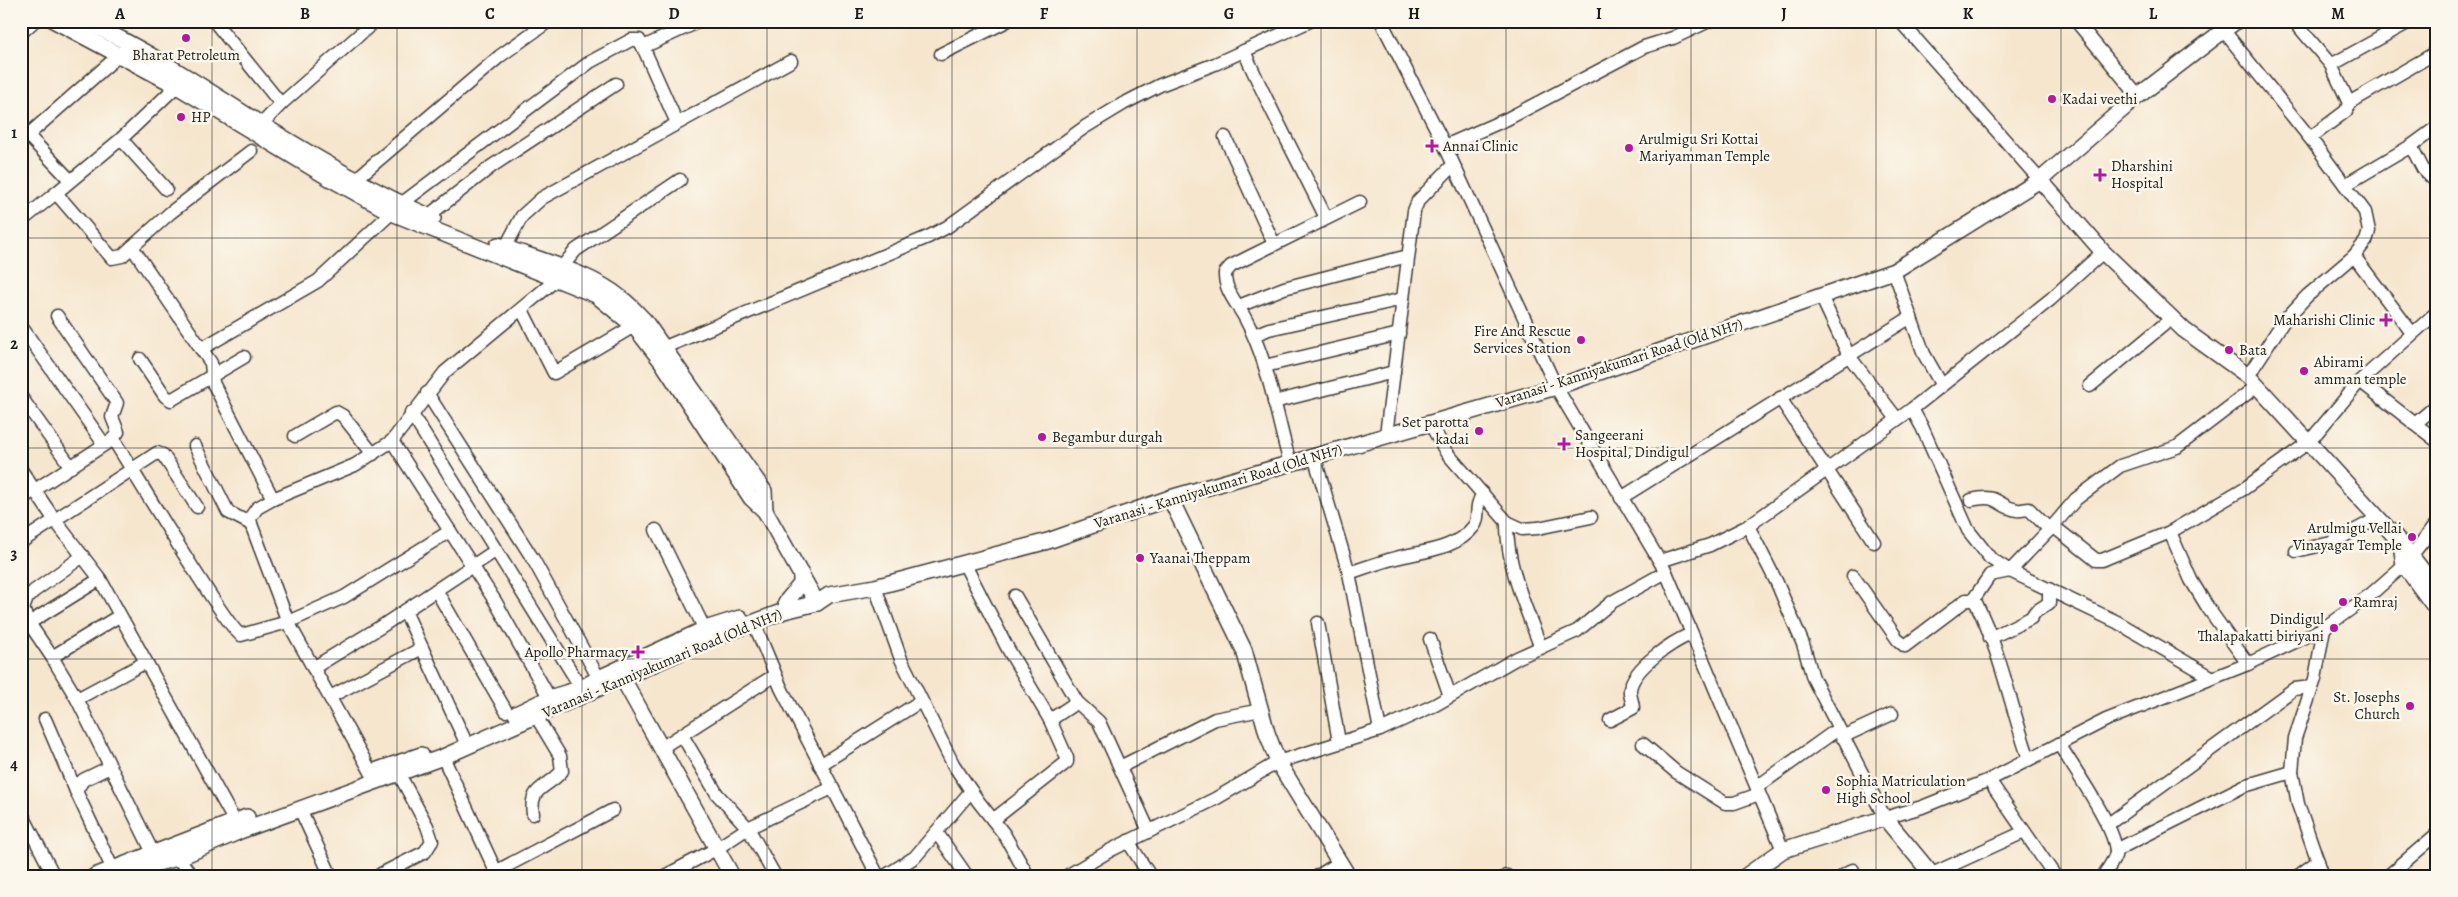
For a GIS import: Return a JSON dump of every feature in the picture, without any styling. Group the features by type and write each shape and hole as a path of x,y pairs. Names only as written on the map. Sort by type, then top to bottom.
{"main road":[{"path":"55,21 120,54 182,81"},
{"path":"84,21 132,44 182,81 258,129 396,208 559,274 603,287 621,298 644,320 665,347 764,491 765,511"},
{"name":"Varanasi - Kanniyakumari Road (Old NH7)","path":"95,876 117,874 155,858 178,858 240,831 300,809 373,777 400,774 443,757 466,743 536,716 552,703 602,683 623,679 708,634 754,623 820,597 875,587 1048,540 1170,498 1556,387 1894,271 2040,180 2220,26 2236,21"},
{"path":"258,129 355,180 396,208 428,216 505,248 559,274 596,295 634,326 662,362 752,498 765,511 802,574 820,597 786,602 708,634 602,683"},
{"path":"2040,180 2103,252 2172,318 2252,381 2309,442 2401,543 2408,560 2437,610"},
{"path":"1170,498 1244,650 1278,762 1343,870"},
{"path":"2408,560 2437,589"},
{"path":"786,602 801,584 802,574"},
{"path":"623,679 732,876"},
{"path":"155,858 235,822 373,777 466,743 552,703"},
{"path":"1746,876 1783,850 1886,818 1933,875"}],"street":[{"path":"21,33 34,21"},
{"path":"214,21 281,104"},
{"path":"258,129 281,104 375,21"},
{"path":"355,180 500,56 549,21"},
{"path":"644,47 700,21"},
{"path":"941,54 1007,21"},
{"path":"665,347 934,233 953,222 1085,127 1123,104 1310,21"},
{"path":"1381,21 1445,146 1556,387 1663,566 1783,850"},
{"path":"1445,146 1506,119 1644,47 1673,38 1709,21"},
{"path":"1900,21 2040,180"},
{"path":"2076,21 2138,96"},
{"path":"2294,21 2331,65 2350,103"},
{"path":"2331,65 2410,21"},
{"path":"1973,600 1990,575 2010,571 2052,528 2076,499 2120,466 2177,447 2252,381 2284,322 2307,296 2354,256 2366,241 2369,231 2364,212 2310,138 2220,26"},
{"path":"201,349 318,281 396,208 590,62 635,38 644,47 677,123"},
{"path":"70,180 25,132 132,44"},
{"path":"1244,51 1271,112 1295,154 1326,218"},
{"path":"2310,138 2346,111 2350,103 2437,52"},
{"path":"505,248 522,216 535,203 791,61"},
{"path":"25,218 121,139 182,81"},
{"path":"428,216 492,166 616,84"},
{"path":"2345,185 2411,146 2437,127"},
{"path":"1225,137 1274,244"},
{"path":"121,139 166,188"},
{"path":"2411,146 2423,169 2437,183"},
{"path":"56,193 112,258 122,256 170,213 251,151"},
{"path":"1386,435 1414,211 1418,200 1453,165"},
{"path":"373,777 288,622 251,524 252,512 273,499 334,475 373,454 392,441 427,393 465,354 522,310 559,274 576,250 680,180"},
{"path":"1290,463 1265,366 1254,335 1230,291 1225,273 1231,266 1360,202"},
{"path":"132,247 211,364 216,388 273,499"},
{"path":"1073,874 1128,841 1214,799 1278,762 1380,730 1450,696 1517,658 1577,631 1612,602 1663,566 1748,526 1897,419 2050,299 2103,252"},
{"path":"1239,306 1284,288 1408,256"},
{"path":"2354,256 2412,333"},
{"path":"1894,271 1924,354 1941,384"},
{"path":"1821,296 1848,356 1897,419"},
{"path":"1254,335 1403,299"},
{"path":"522,310 554,373 634,326"},
{"path":"1971,500 1984,497 1996,499 2016,510 2029,509 2096,560 2110,557 2170,532 2245,488 2309,442 2360,381 2437,312"},
{"path":"21,499 108,442 118,432 112,417 117,403 57,316"},
{"path":"1621,498 1911,318"},
{"path":"2090,386 2172,318"},
{"path":"22,329 108,442 132,468 237,633 247,634 288,622 344,597 450,531"},
{"path":"1265,366 1399,334"},
{"path":"140,359 165,396 171,400 213,374 244,358"},
{"path":"1274,402 1394,372"},
{"path":"2360,381 2437,441"},
{"path":"427,393 533,558 602,683"},
{"path":"21,397 71,467"},
{"path":"1780,398 1825,470 1863,523 1874,542"},
{"path":"2415,424 2437,405"},
{"path":"1912,408 1968,530 1990,558 2010,571 2117,622 2213,678"},
{"path":"295,436 336,412 343,416 373,454"},
{"path":"411,413 583,691"},
{"path":"1430,423 1446,452 1507,522 1522,529 1538,528 1591,517"},
{"path":"392,441 495,601 552,703"},
{"path":"194,446 228,512 251,524"},
{"path":"21,542 154,454 160,453 197,507"},
{"path":"1314,456 1348,574 1380,730"},
{"path":"21,470 54,519 100,579 235,822"},
{"path":"1348,574 1396,558 1444,547 1458,540 1477,520 1476,506 1483,494"},
{"path":"2296,550 2331,543 2378,518"},
{"path":"1507,522 1509,552 1520,591 1541,648"},
{"path":"1748,526 1777,583 1803,644 1813,678 1886,818 1922,807 1989,780 2106,720 2248,664 2324,628 2370,594 2408,560 2437,523"},
{"path":"656,530 708,634"},
{"path":"2170,532 2191,580 2208,608 2248,664"},
{"path":"313,668 405,611 495,551"},
{"path":"83,556 27,598 23,609 28,622 77,699 155,858"},
{"path":"964,563 1008,649 1066,750 1067,762 993,820"},
{"path":"1852,576 1898,640 1906,646 1966,600 1973,600"},
{"path":"28,622 100,579"},
{"path":"875,587 901,659 953,764 1004,834 1028,876"},
{"path":"1990,638 2031,618 2035,612 2048,604 2049,589"},
{"path":"436,590 506,711"},
{"path":"1015,596 1077,702 1099,722 1149,831"},
{"path":"1973,600 2004,676 2013,715 2030,760"},
{"path":"405,611 466,743"},
{"path":"52,657 119,616"},
{"path":"754,623 775,675 878,876"},
{"path":"1318,623 1340,742"},
{"path":"2323,876 2298,804 2292,772 2295,738 2312,687 2324,628"},
{"path":"1610,720 1633,708 1629,694 1630,687 1638,672 1670,644 1692,634"},
{"path":"1430,639 1450,696"},
{"path":"330,697 422,648"},
{"path":"77,699 146,662"},
{"path":"661,748 775,675"},
{"path":"2107,825 2294,689 2312,687"},
{"path":"820,764 922,701"},
{"path":"1050,720 1077,702"},
{"path":"1120,767 1215,719 1261,710"},
{"path":"1643,744 1676,772 1725,803 1734,804 1758,790 1840,733 1892,714"},
{"path":"533,814 532,802 534,794 562,772 560,756 536,716"},
{"path":"45,719 76,791 117,874"},
{"path":"682,736 717,794 748,828 775,876"},
{"path":"2059,744 2107,825 2116,850 2114,858 2103,876"},
{"path":"443,757 498,873 613,810"},
{"path":"76,791 82,780 110,767"},
{"path":"2116,850 2244,786 2292,772"},
{"path":"380,874 425,852 432,841 427,826 400,774"},
{"path":"1989,780 2055,876"},
{"path":"665,876 716,849 748,828 832,788"},
{"path":"886,876 916,857 971,791"},
{"path":"300,809 331,876"},
{"path":"21,812 54,876"},
{"path":"1933,875 2024,832"},
{"path":"937,833 966,876"},
{"path":"2388,876 2437,834"},
{"path":"1128,841 1150,876"},
{"path":"178,858 192,876"},
{"path":"2298,876 2318,861"},
{"path":"1318,876 1343,870"}],"place":[{"name":"Bharat Petroleum","path":"186,38"},
{"name":"Kadai veethi","path":"2052,99"},
{"name":"HP","path":"181,117"},
{"name":"Annai Clinic","path":"1432,146"},
{"name":"Arulmigu Sri Kottai Mariyamman Temple","path":"1629,148"},
{"name":"Dharshini Hospital","path":"2100,175"},
{"name":"Maharishi Clinic","path":"2386,320"},
{"name":"Fire And Rescue Services Station","path":"1581,340"},
{"name":"Bata","path":"2229,350"},
{"name":"Abirami amman temple","path":"2304,371"},
{"name":"Set parotta kadai","path":"1479,431"},
{"name":"Begambur durgah","path":"1042,437"},
{"name":"Sangeerani Hospital, Dindigul","path":"1564,444"},
{"name":"Arulmigu Vellai Vinayagar Temple","path":"2412,537"},
{"name":"Yaanai Theppam","path":"1140,558"},
{"name":"Ramraj","path":"2343,602"},
{"name":"Dindigul Thalapakatti biriyani","path":"2334,628"},
{"name":"Apollo Pharmacy","path":"638,652"},
{"name":"St. Josephs Church","path":"2410,706"},
{"name":"Sophia Matriculation High School","path":"1826,790"}]}
